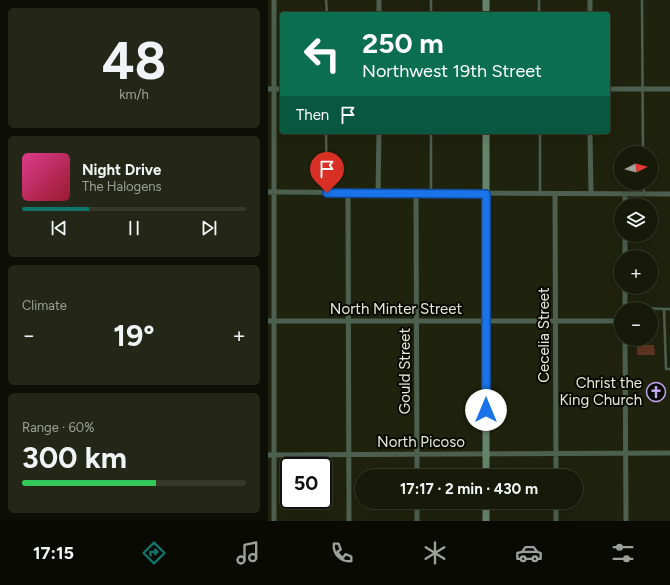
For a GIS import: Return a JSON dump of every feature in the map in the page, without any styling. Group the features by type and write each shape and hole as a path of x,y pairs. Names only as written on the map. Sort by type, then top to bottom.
{"main road":[{"path":"486,0 486,12"},
{"path":"486,134 486,469"},
{"path":"486,509 486,521"}],"street":[{"path":"274,0 274,192 271,321 274,521"},
{"path":"379,0 379,12"},
{"path":"590,0 590,12"},
{"path":"268,89 280,89"},
{"path":"610,89 670,89"},
{"path":"378,134 378,193"},
{"path":"590,134 591,194"},
{"path":"268,192 416,194 670,194"},
{"path":"348,193 349,521"},
{"name":"Gould Street","path":"416,194 417,469"},
{"name":"Cecelia Street","path":"555,194 556,469"},
{"name":"North Minter Street","path":"271,321 614,321"},
{"path":"626,346 626,521"},
{"name":"North Picoso","path":"268,454 670,453"},
{"path":"417,509 417,521"},
{"path":"556,509 556,521"}],"lane":[{"path":"326,0 326,12"},
{"path":"431,0 431,12"},
{"path":"539,0 539,12"},
{"path":"642,0 643,146"},
{"path":"326,134 327,193"},
{"path":"431,134 431,194"},
{"path":"540,134 540,194"},
{"path":"658,309 670,309"},
{"path":"664,309 666,369 670,369"}],"shaded area":[{"path":"637,346 654,346 655,355 637,355"}],"place":[{"name":"Christ the King Church","path":"656,392"}],"route":[{"path":"327,193 486,194 486,410"}]}
